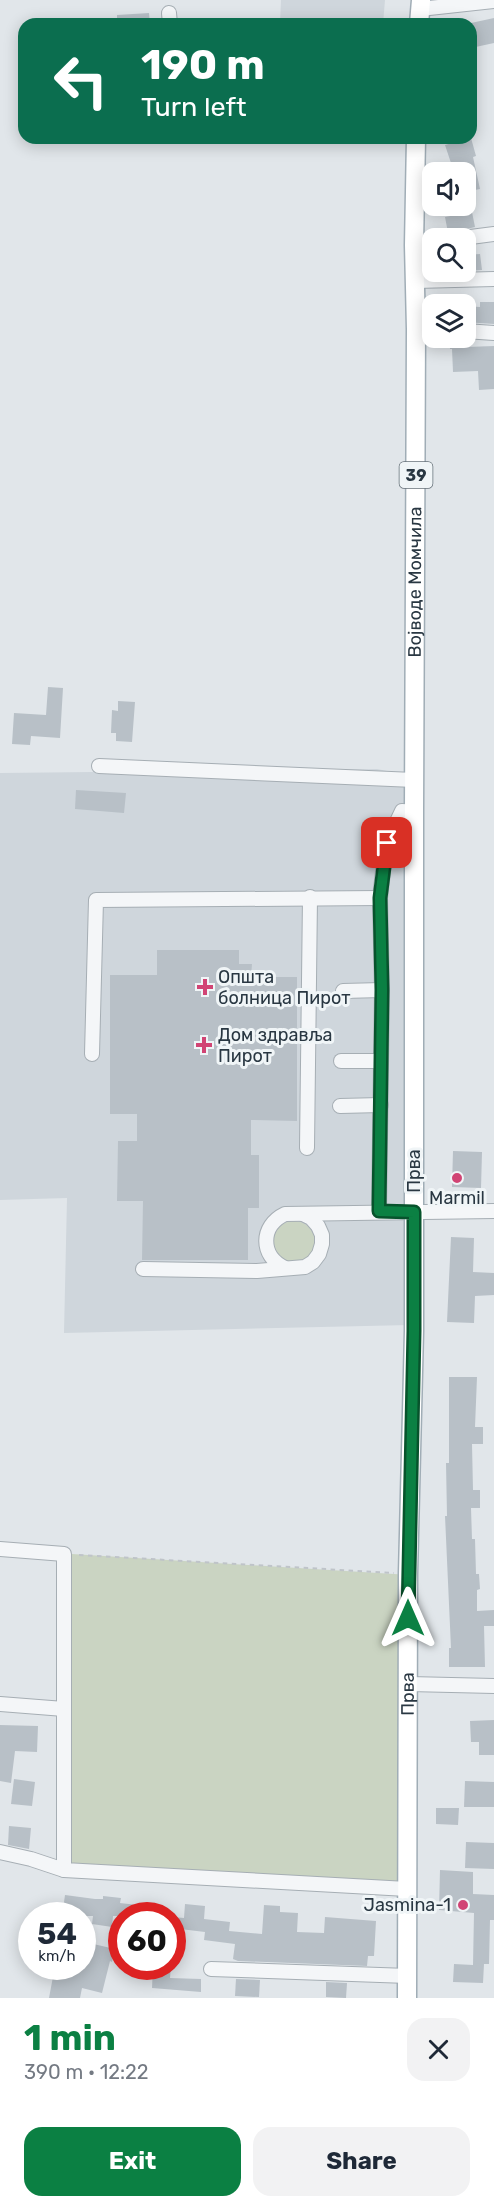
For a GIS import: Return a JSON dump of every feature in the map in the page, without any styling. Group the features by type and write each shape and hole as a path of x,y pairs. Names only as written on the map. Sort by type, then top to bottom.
{"main road":[{"name":"Војводе Момчила","path":"416,144 422,229"},
{"name":"Војводе Момчила","path":"422,249 416,281 422,317"},
{"name":"Војводе Момчила","path":"414,812 424,348"},
{"name":"Прва","path":"407,1998 408,1574 414,1331 414,812"}],"street":[{"path":"420,11 494,1"},
{"path":"476,236 494,234"},
{"path":"416,281 494,279"},
{"path":"476,332 494,333"},
{"path":"99,766 414,780"},
{"path":"379,1211 382,990 380,898 387,843 402,812 414,812"},
{"path":"307,1148 310,897"},
{"path":"92,1054 96,900 380,898"},
{"path":"343,991 382,990"},
{"path":"341,1061 380,1061"},
{"path":"340,1106 381,1105"},
{"path":"303,1214 379,1211 494,1211"},
{"path":"143,1269 257,1271 305,1267 313,1262 322,1245 318,1226 311,1218 303,1214 294,1212 277,1218 267,1232 265,1241 271,1258 285,1268"},
{"path":"0,1549 64,1554 64,1870"},
{"path":"409,1684 494,1686"},
{"path":"0,1704 64,1708"},
{"path":"0,1852 64,1870 407,1888"},
{"path":"211,1969 408,1976"}],"path":[{"path":"64,1554 408,1574"}],"shaded area":[{"path":"281,0 385,0 384,18 280,18"},
{"name":"Општа болница Пирот","path":"377,769 412,776 410,1325 64,1333 67,1198 0,1200 0,773"}],"green space":[{"path":"294,1221 309,1227 315,1242 309,1257 294,1263 279,1257 273,1242 279,1227"},
{"path":"56,1553 410,1575 412,1887 64,1868"}],"building":[{"path":"149,13 149,18 117,18 117,15"},
{"path":"494,18 494,43 477,47 477,22"},
{"path":"473,144 476,156 473,157 474,162 451,162 445,145"},
{"path":"476,171 480,189 476,190"},
{"path":"473,216 475,227 447,228 445,217"},
{"path":"476,254 480,254 482,270 476,270"},
{"path":"480,302 494,302 494,324 476,323 476,307 480,307"},
{"path":"494,346 494,389 479,390 478,371 453,372 452,349 450,349"},
{"path":"48,687 63,688 60,738 31,736 30,745 12,744 14,713 46,715"},
{"path":"118,701 135,702 132,742 116,741 116,733 111,733 112,710 118,711"},
{"path":"76,790 126,793 124,813 75,809"},
{"name":"Дом здравља Пирот","path":"157,950 239,950 239,964 252,964 251,977 297,977 297,1121 251,1120 251,1155 259,1155 259,1208 248,1208 248,1260 142,1260 143,1201 117,1201 118,1141 137,1141 137,1114 110,1114 110,975 157,975"},
{"path":"453,1151 482,1152 481,1188 452,1187"},
{"path":"451,1237 474,1238 473,1272 494,1273 494,1295 475,1296 474,1323 447,1322"},
{"path":"449,1377 477,1377 475,1427 483,1427 483,1444 472,1444 473,1490 480,1490 480,1508 471,1508 472,1539 475,1539 476,1574 479,1574 480,1589 477,1590 477,1611 494,1610 494,1626 484,1626 485,1667 449,1667 449,1648 451,1648 445,1516 447,1516 446,1463 449,1463"},
{"path":"494,1720 494,1755 479,1755 479,1742 471,1742 470,1721"},
{"path":"0,1725 38,1726 37,1752 15,1751 11,1783 0,1781"},
{"path":"14,1779 35,1782 32,1806 11,1804"},
{"path":"465,1781 494,1782 494,1807 464,1807"},
{"path":"436,1808 459,1808 458,1825 436,1824"},
{"path":"9,1826 31,1828 29,1849 8,1845"},
{"path":"466,1842 494,1843 494,1869 465,1868"},
{"path":"440,1870 473,1872 473,1894 494,1895 494,1920 490,1920 489,1964 484,1964 483,1983 453,1982 454,1964 473,1965 474,1913 439,1910"},
{"path":"65,1895 95,1899 103,1899 103,1896 121,1898 120,1902 108,1902 108,1926 96,1925 96,1902 64,1902"},
{"path":"186,1904 205,1906 204,1919 230,1922 229,1931 262,1934 264,1905 280,1906 280,1912 298,1913 297,1932 324,1933 325,1917 376,1921 374,1956 368,1956 367,1966 238,1961 233,1959 235,1944 204,1940 205,1932 186,1930"},
{"path":"96,1945 108,1947 108,1969 102,1993 82,1988 80,1998 49,1998 52,1980 96,1980"},
{"path":"201,1979 201,1992 152,1988 152,1980"},
{"path":"236,1979 260,1980 259,1997 235,1996"},
{"path":"326,1982 347,1983 346,1998 326,1997"}],"place":[{"name":"Општа болница Пирот","path":"205,987"},
{"name":"Дом здравља Пирот","path":"204,1045"},
{"name":"Marmil","path":"457,1178"},
{"name":"Jasmina-1","path":"463,1905"}],"route":[{"path":"387,843 380,898 382,990 379,1211 414,1212 408,1618"}]}
